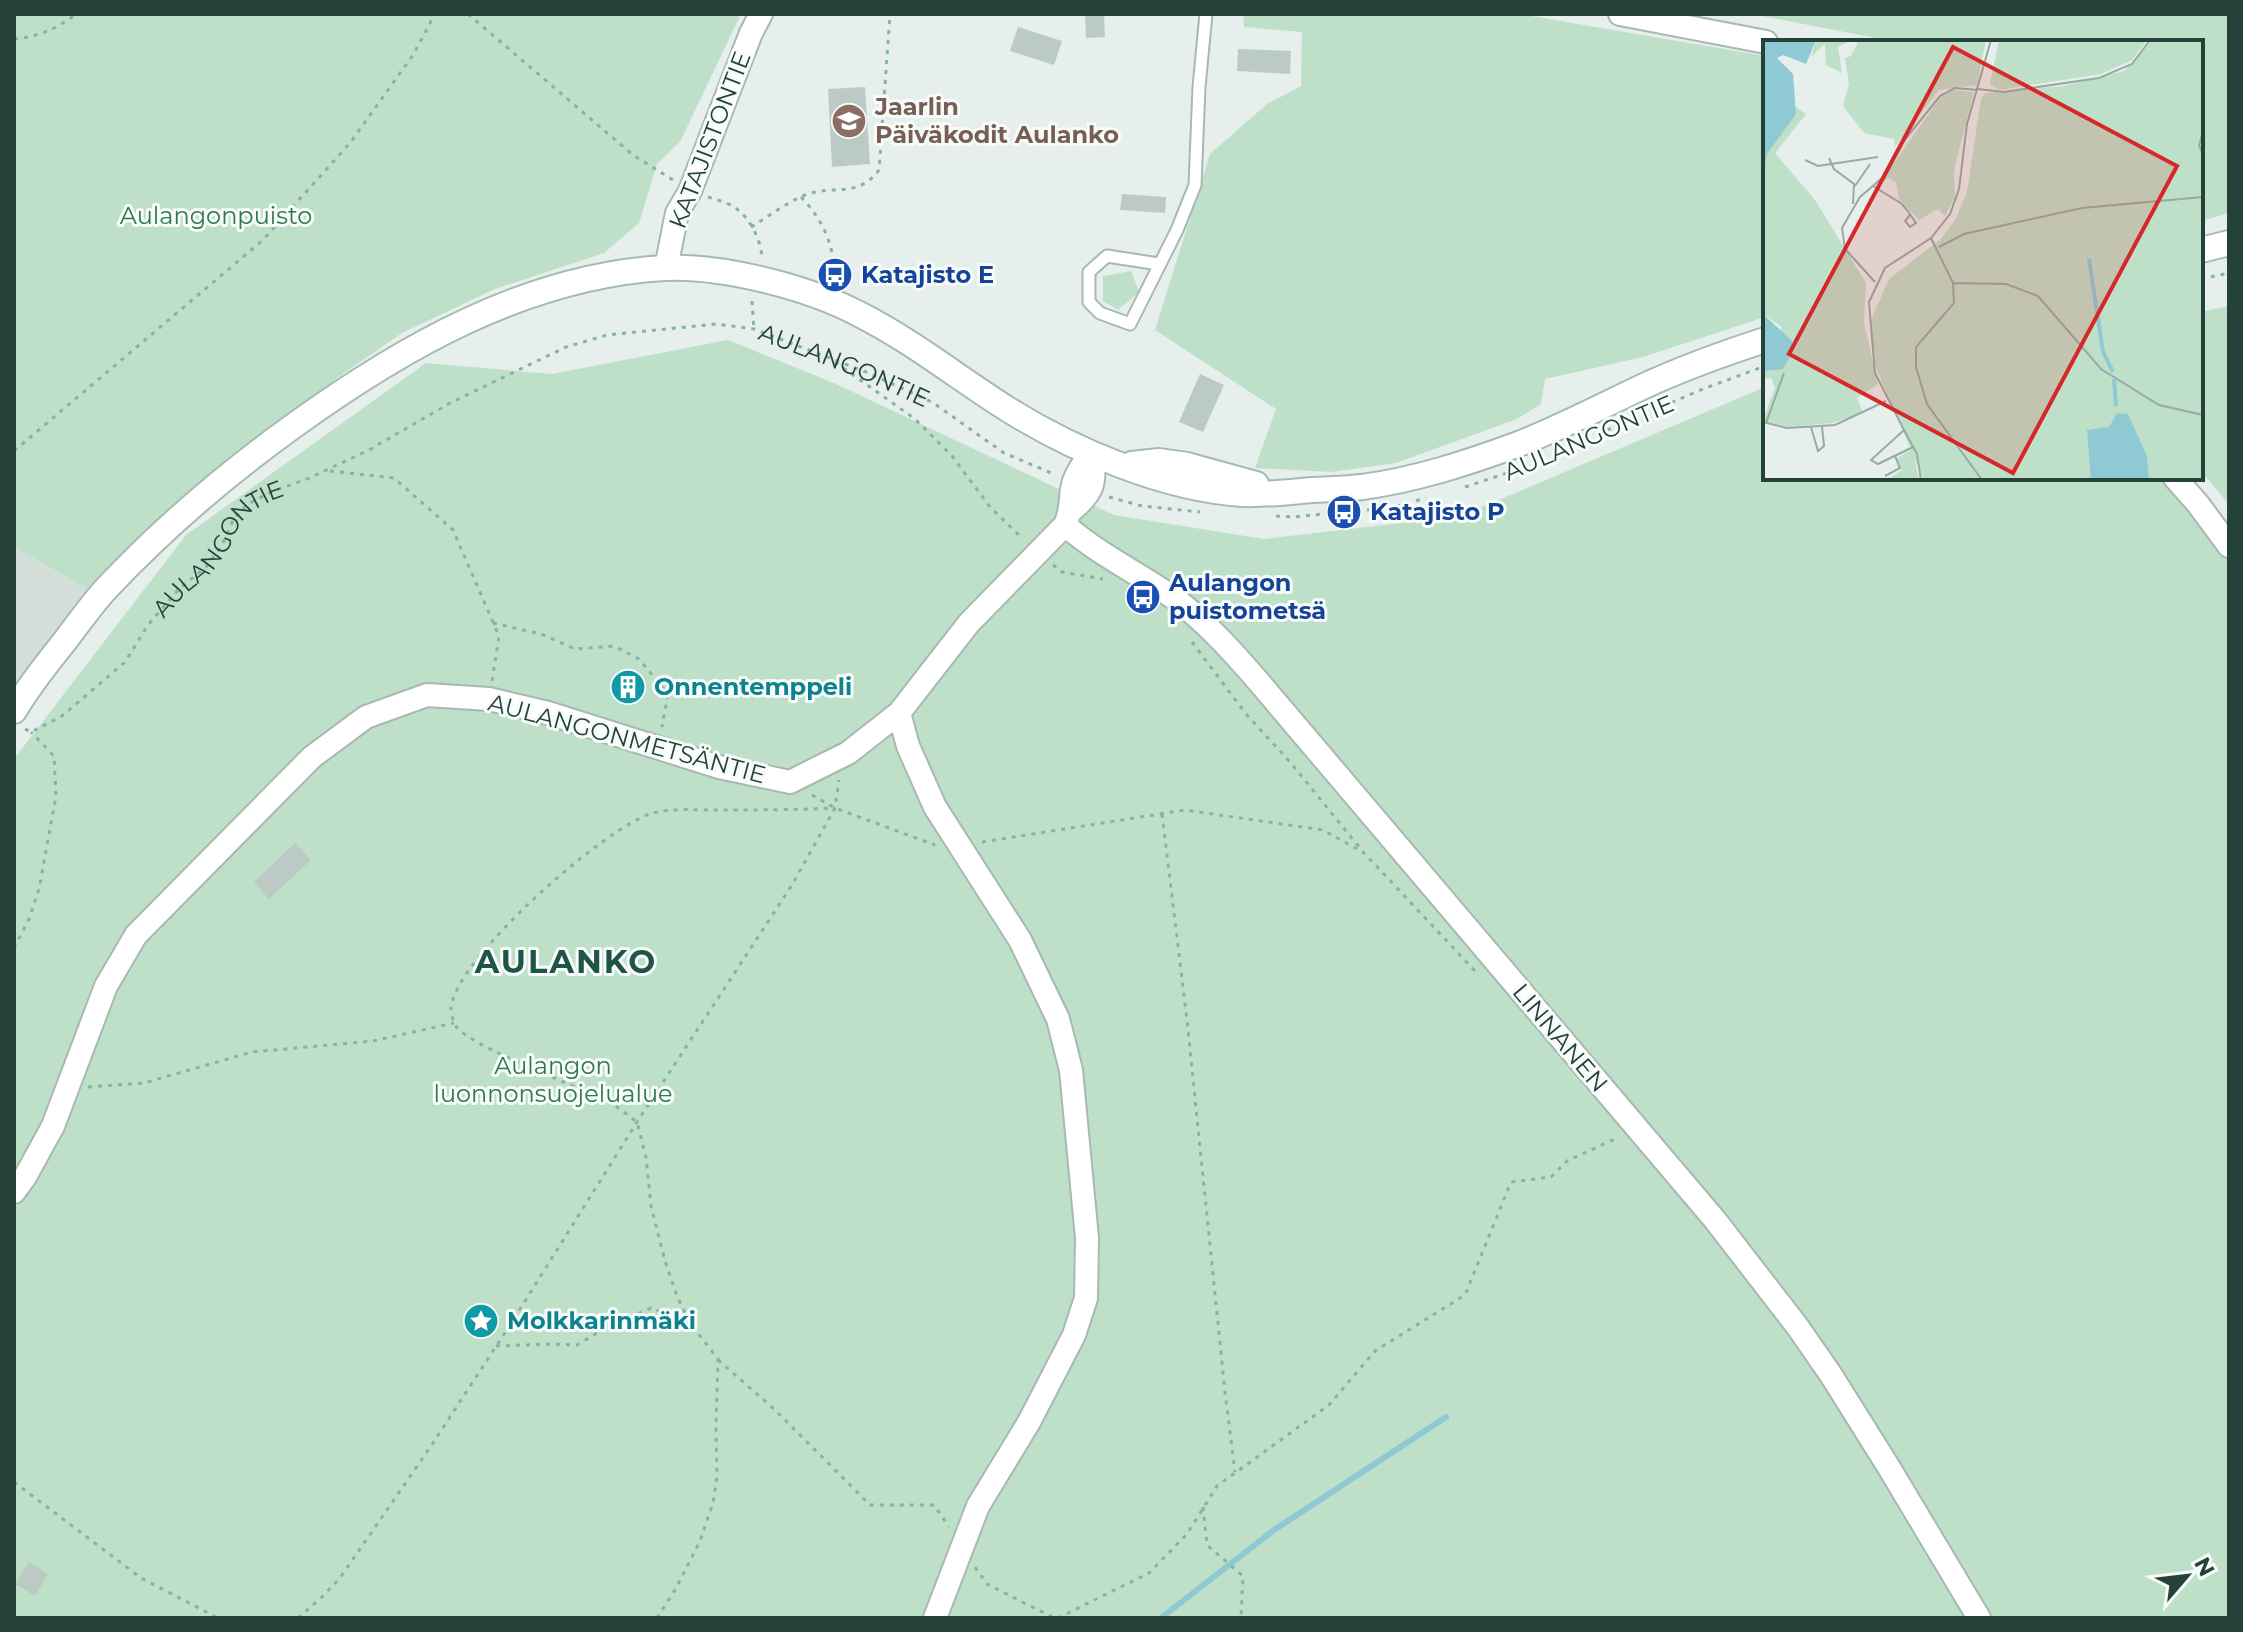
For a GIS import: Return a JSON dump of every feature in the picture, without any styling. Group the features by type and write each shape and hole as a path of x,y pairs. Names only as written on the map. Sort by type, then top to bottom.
{"street":[{"name":"KATAJISTONTIE","path":"666,268 677,213 690,191 761,14"},
{"path":"1620,14 1763,41"},
{"path":"2203,250 2229,243"},
{"name":"AULANGONTIE","path":"19,704 101,595 152,542 270,443 349,386 438,334 539,292 608,276 666,268 720,272 783,284 856,312 1008,409 1092,454 1124,465 1159,461 1187,465 1281,492 1361,487 1456,466 1519,444 1658,380 1763,341"},
{"path":"1082,486 1094,472 1092,454"},
{"path":"2177,480 2229,546"},
{"name":"AULANGONMETSÄNTIE","path":"14,1192 53,1126 106,986 136,935 312,757 366,717 427,695 489,699 548,713 719,767 790,782 842,757 899,713 969,623 1085,499 1082,486"},
{"name":"LINNANEN","path":"1068,518 1079,538 1173,598 1210,627 1715,1220 1831,1375 1979,1618"},
{"path":"899,713 908,746 935,807 1020,940 1058,1019 1071,1070 1087,1238 1086,1298 1074,1335 1029,1422 978,1506 935,1618"}],"lane":[{"path":"1159,264 1107,256 1089,272 1089,302 1100,313 1130,324 1177,230 1195,185 1206,14"}],"path":[{"path":"14,39 43,33 76,14"},
{"path":"14,451 263,240 350,143 413,55 435,14"},
{"path":"468,14 633,155 690,191 732,205 751,227 761,246 762,262"},
{"path":"751,227 811,193 857,188 871,180 879,170 890,14"},
{"path":"801,197 825,229 834,256 835,275"},
{"path":"2203,279 2229,273"},
{"path":"753,291 754,329"},
{"name":"AULANGONTIE","path":"31,732 62,716 125,662 148,625 179,589 206,567 222,545 234,518 248,504 369,450 450,403 566,347 607,335 716,324 754,329 829,357 932,402 1004,453 1114,499 1142,506 1205,512"},
{"path":"829,357 915,419 952,456 990,507 1037,553 1062,572 1108,580"},
{"name":"AULANGONTIE","path":"1590,438 1763,367"},
{"name":"AULANGONTIE","path":"1464,487 1520,468"},
{"path":"326,470 394,478 453,530 499,636 489,699"},
{"path":"1264,516 1294,517 1394,507 1436,495"},
{"path":"493,623 541,634 575,649 614,646 639,659 668,694 657,748"},
{"path":"1190,640 1246,714 1290,762 1364,853 1478,975"},
{"path":"14,948 29,919 39,889 56,796 54,756 31,732 19,704"},
{"path":"298,1618 340,1578 431,1446 792,885 835,808 842,757"},
{"path":"1364,853 1323,830 1185,810 938,846 835,808 653,812 626,824 572,864 516,916 482,953 460,985 451,1007 454,1023 461,1033 613,1105 637,1122 646,1157 651,1206 677,1296 690,1323 718,1359 773,1408 870,1505 934,1505 987,1584 1056,1618 1149,1573 1187,1534 1217,1486 1329,1405 1375,1351 1465,1295 1511,1182 1551,1177 1567,1161 1619,1137"},
{"path":"1162,814 1235,1472"},
{"path":"67,1088 144,1083 252,1052 373,1041 454,1023"},
{"path":"496,1346 577,1345 607,1327 651,1308 690,1323"},
{"path":"657,1618 700,1541 713,1503 717,1476 718,1359"},
{"path":"14,1482 141,1578 218,1618"},
{"path":"1203,1507 1207,1545 1243,1576 1241,1618"}],"shaded area":[{"path":"14,547 98,595 14,703"}],"green space":[{"name":"Aulangonpuisto","path":"14,14 741,14 680,142 657,164 639,223 604,253 495,289 402,333 337,378 166,512 98,595 14,547"},
{"path":"1243,14 1519,14 1763,56 1763,318 1643,357 1545,379 1541,404 1517,419 1396,463 1331,472 1255,468 1276,409 1155,330 1210,154 1267,104 1301,86 1302,32 1244,27"},
{"path":"1752,14 2229,14 2229,213 2203,220 2203,40 1886,40"},
{"path":"1131,271 1139,292 1118,310 1103,301 1103,276"},
{"path":"2229,306 2229,504 2203,473 2203,312"},
{"name":"Aulangon luonnonsuojelualue","path":"728,340 836,384 1114,515 1264,539 1461,516 1763,388 1763,480 2170,480 2229,559 2229,1618 14,1618 14,759 186,535 426,363 552,374"}],"building":[{"path":"1085,14 1104,14 1105,37 1086,38"},
{"path":"1018,27 1062,41 1054,65 1010,51"},
{"path":"1238,49 1291,51 1290,74 1237,71"},
{"path":"865,87 870,164 832,167 828,89"},
{"path":"1122,194 1166,197 1165,213 1120,210"},
{"path":"1200,374 1224,385 1203,432 1179,422"},
{"name":"Onnentemppeli","path":"625,680 631,680 636,688 634,694 625,696 620,691 620,685"},
{"path":"295,843 311,860 269,899 254,882"},
{"path":"29,1562 48,1574 35,1596 15,1584"}],"waterway":[{"path":"1161,1618 1274,1530 1446,1417"}],"place":[{"name":"Jaarlin Päiväkodit Aulanko","path":"849,121"},
{"name":"Katajisto E","path":"835,275"},
{"name":"Katajisto P","path":"1344,512"},
{"name":"Aulangon puistometsä","path":"1143,597"},
{"name":"Onnentemppeli","path":"628,687"},
{"name":"Molkkarinmäki","path":"481,1321"}],"district":[{"name":"AULANKO","path":"566,962"}]}
